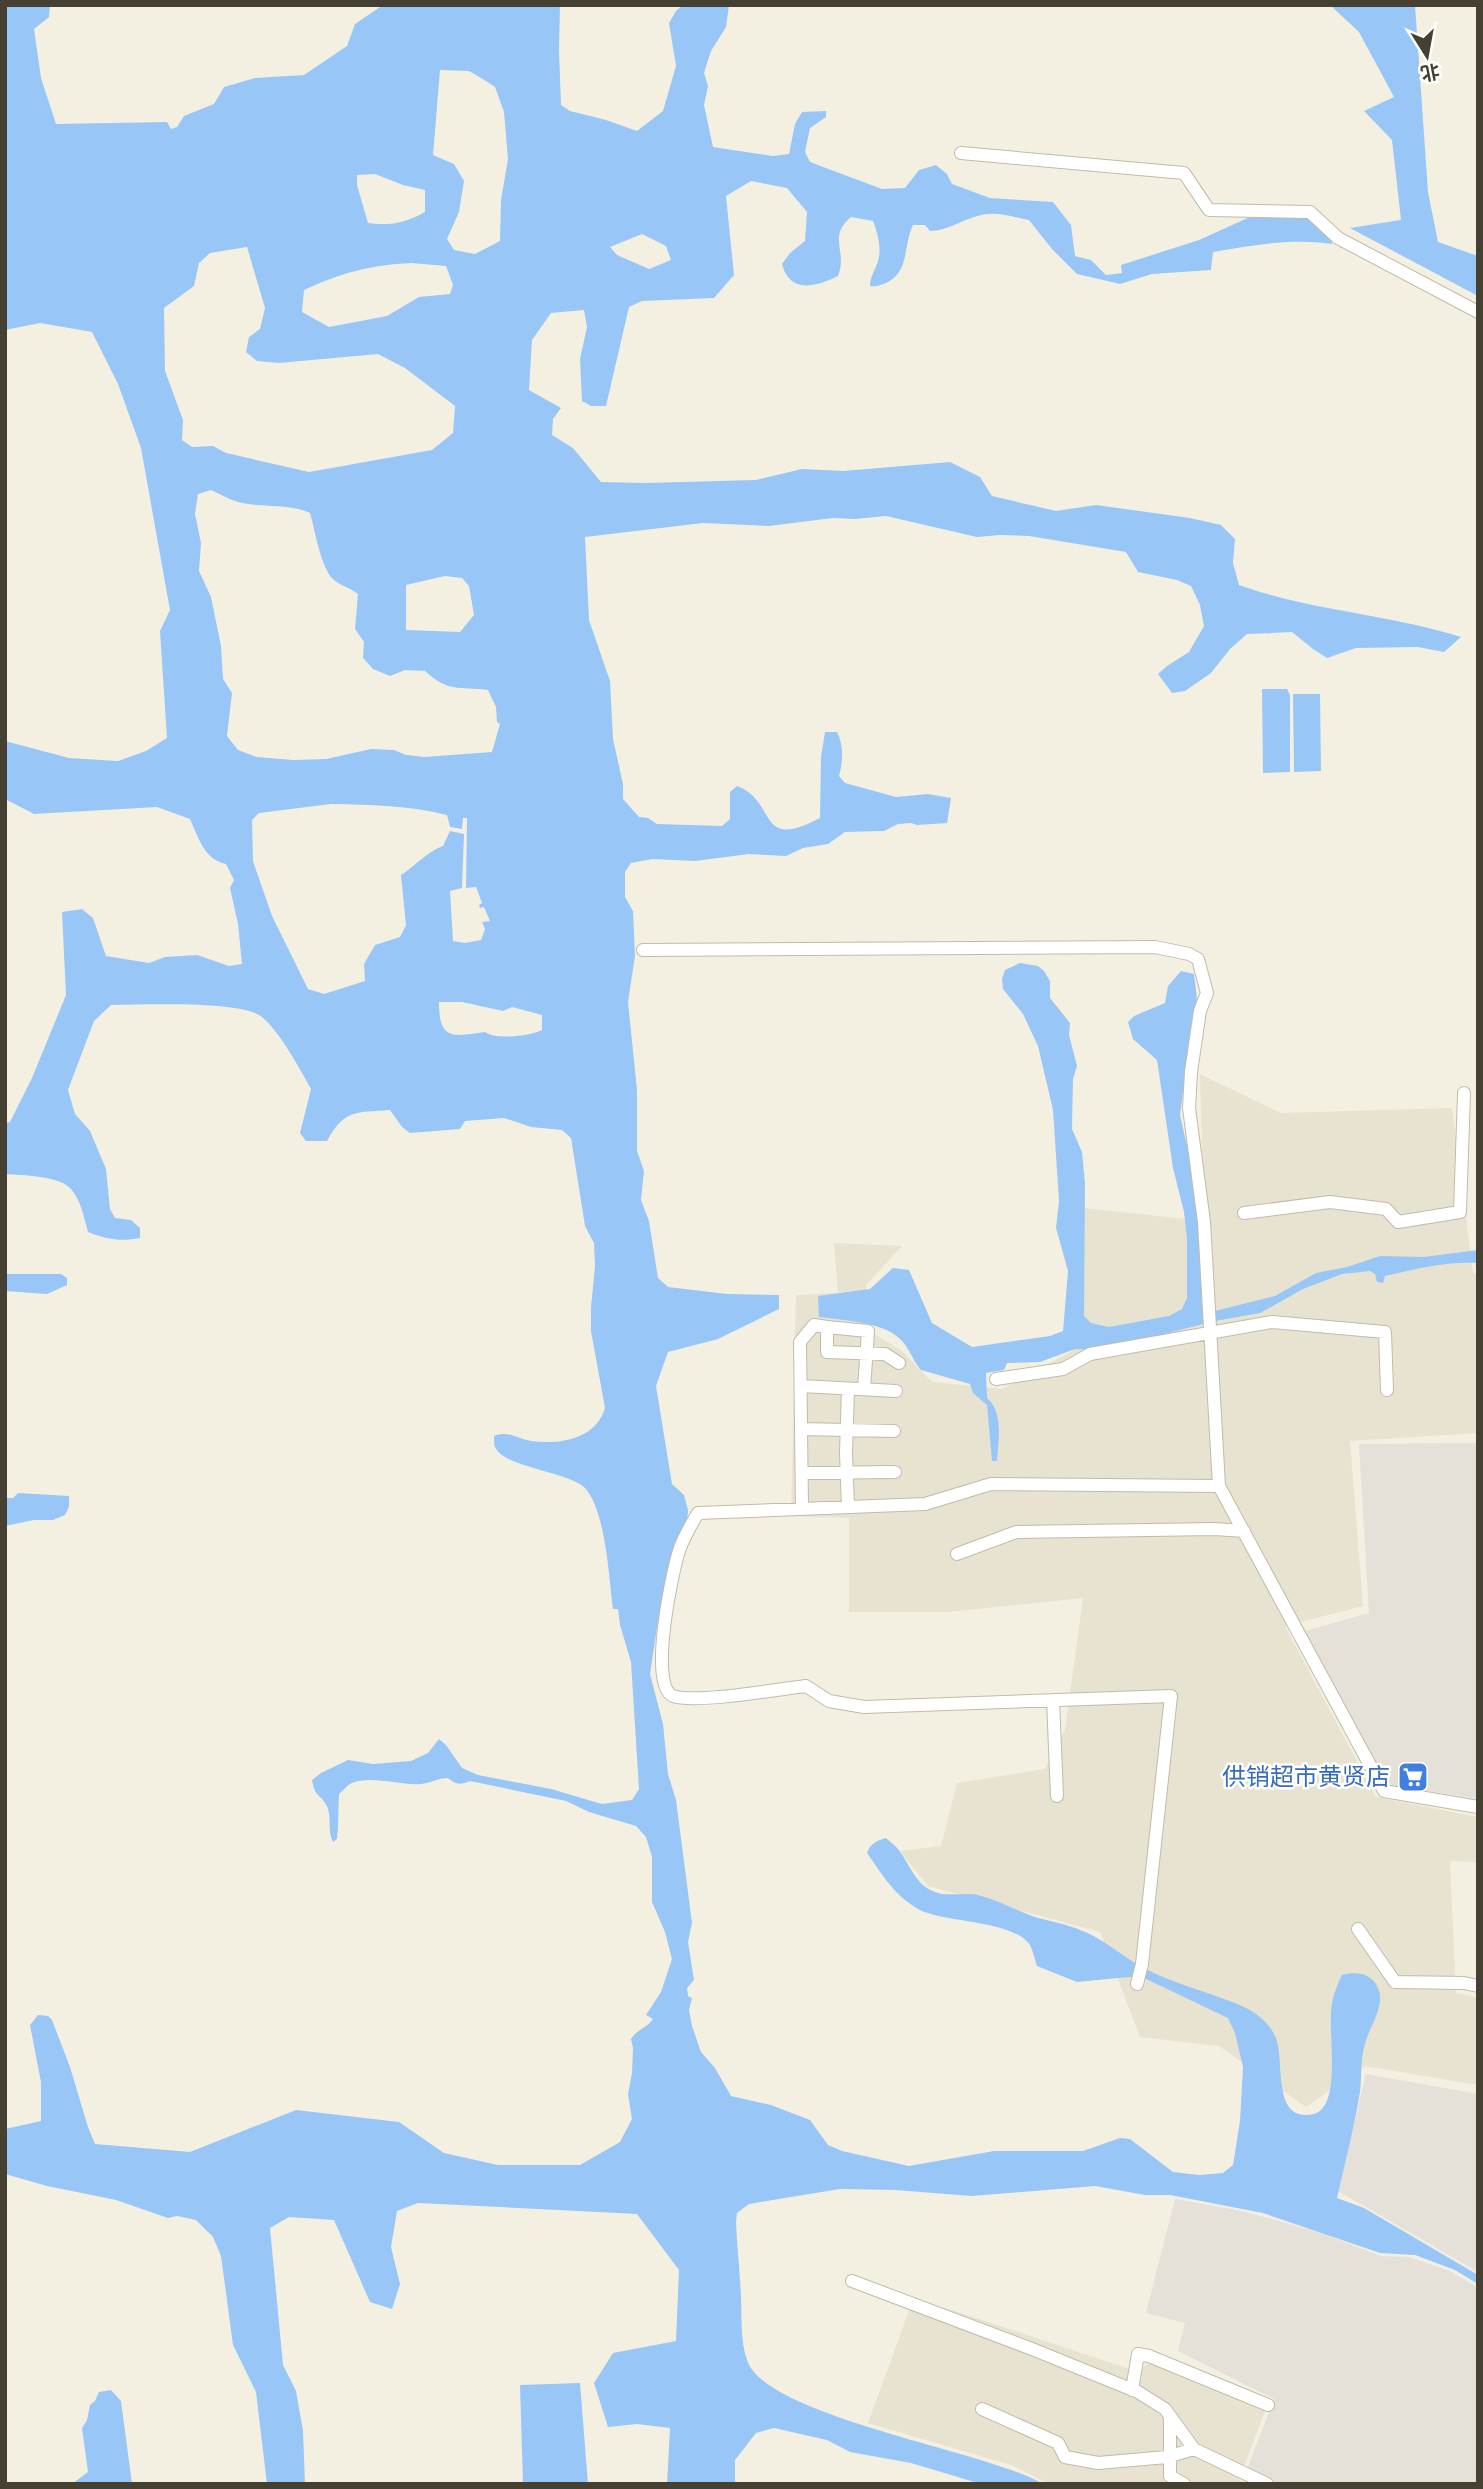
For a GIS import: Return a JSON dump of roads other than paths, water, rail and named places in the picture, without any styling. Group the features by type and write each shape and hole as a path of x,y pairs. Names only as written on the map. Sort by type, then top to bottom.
{"street":[{"path":"961,153 1184,173 1209,210 1310,212 1338,238 1478,312"},
{"path":"643,950 1155,947 1189,954 1198,959 1207,993 1198,1024 1189,1108 1204,1222 1219,1486 1384,1791 1478,1807"},
{"path":"1244,1213 1330,1202 1386,1209 1398,1222 1460,1212 1464,1093"},
{"path":"996,1379 1063,1369 1090,1354 1211,1329 1272,1322 1385,1332 1387,1390"},
{"path":"802,1509 800,1342 814,1325 869,1331 864,1390"},
{"path":"827,1327 827,1352 886,1354 899,1363"},
{"path":"801,1386 896,1391"},
{"path":"848,1388 849,1507"},
{"path":"801,1429 894,1431"},
{"path":"802,1473 895,1472"},
{"path":"1138,1981 1171,1696 864,1707 829,1702 806,1686 694,1699 670,1694 663,1668 664,1617 679,1549 698,1513 925,1504 991,1484 1219,1486"},
{"path":"957,1554 1016,1532 1215,1529 1244,1531"},
{"path":"1053,1700 1057,1796"},
{"path":"1358,1929 1395,1982 1464,1983 1478,1986"},
{"path":"852,2281 1132,2390 1165,2409 1194,2449 1267,2484"},
{"path":"1132,2390 1138,2354 1149,2356 1268,2405"},
{"path":"982,2409 1058,2443 1065,2457 1098,2463 1170,2456 1194,2449"},
{"path":"1170,2418 1170,2476 1184,2484"}],"water":[{"path":"5,5 50,5 49,17 34,29 41,78 56,124 167,122 171,129 177,127 184,116 214,104 224,87 255,78 304,75 347,46 355,24 383,5 560,5 561,105 570,111 637,131 663,111 676,66 669,23 676,11 683,5 729,5 726,27 711,51 704,73 708,86 704,105 713,147 773,156 789,154 795,124 802,112 826,111 826,117 810,128 805,152 810,162 882,189 905,188 919,170 936,165 947,174 952,184 990,198 1053,202 1071,225 1075,256 1091,260 1106,275 1122,273 1121,265 1199,240 1252,216 1309,217 1331,232 1332,244 1287,242 1213,252 1211,270 1152,274 1120,284 1077,274 1029,220 989,214 937,230 930,231 925,225 913,225 899,272 886,283 870,286 879,252 876,229 873,221 851,217 840,231 841,259 838,276 821,283 804,285 791,280 782,264 790,253 805,241 807,212 787,188 751,181 726,196 734,275 714,298 642,301 629,307 606,406 591,406 582,401 580,359 587,327 584,310 551,313 532,340 529,390 561,408 553,419 552,435 573,448 601,482 756,480 802,469 843,471 950,462 980,477 992,496 1056,511 1096,505 1221,525 1235,539 1233,563 1239,585 1294,601 1461,637 1444,652 1418,647 1356,648 1327,658 1292,632 1247,634 1230,649 1211,673 1185,691 1172,693 1158,674 1189,652 1204,626 1200,605 1191,586 1177,580 1138,572 1126,552 1029,536 977,537 886,516 833,518 769,526 703,523 585,537 589,620 610,681 613,739 623,784 623,799 639,817 648,818 657,824 722,826 730,819 730,792 737,786 750,793 776,827 800,827 820,818 821,757 825,732 837,732 841,742 839,776 845,783 896,797 928,794 951,798 947,823 898,824 884,831 845,832 828,844 803,848 786,856 749,854 695,861 652,859 631,863 625,872 625,897 633,911 635,956 628,1002 637,1090 637,1151 644,1171 641,1200 649,1221 658,1278 668,1287 727,1294 779,1295 779,1309 718,1339 668,1352 656,1386 672,1484 684,1495 688,1510 687,1524 675,1547 658,1621 650,1674 663,1724 668,1774 676,1800 692,1923 688,1942 694,1980 687,1988 688,1996 692,1998 689,2010 701,2052 715,2068 731,2096 771,2105 810,2120 828,2145 842,2151 909,2166 994,2151 1083,2151 1120,2138 1130,2139 1173,2172 1199,2175 1223,2173 1233,2165 1240,2121 1243,2067 1235,2033 1228,2018 1144,1978 1077,1982 1037,1966 1030,1945 1010,1931 922,1911 897,1893 867,1853 874,1843 886,1838 898,1849 928,1889 945,1894 978,1895 1032,1916 1078,1929 1153,1973 1253,2012 1268,2025 1275,2036 1285,2100 1291,2109 1300,2114 1314,2114 1322,2109 1328,2099 1332,2070 1331,2010 1334,1994 1342,1975 1363,1974 1375,1983 1380,2002 1363,2050 1358,2105 1337,2198 1364,2208 1478,2275 1478,2284 1455,2270 1415,2255 1380,2253 1263,2213 1170,2195 1145,2195 1095,2186 972,2196 840,2189 749,2204 737,2213 736,2222 742,2336 747,2360 763,2380 793,2399 834,2416 976,2459 1043,2484 981,2484 911,2463 850,2452 827,2440 774,2428 756,2433 735,2460 735,2484 667,2484 670,2428 637,2424 608,2427 594,2383 613,2353 676,2341 679,2270 637,2214 418,2203 397,2211 391,2247 400,2284 392,2309 370,2302 334,2220 289,2217 270,2228 283,2365 296,2391 303,2431 305,2484 267,2484 256,2392 233,2345 221,2256 213,2237 196,2220 177,2216 168,2218 116,2200 47,2186 5,2174 5,2129 41,2121 41,2082 30,2025 38,2015 48,2016 52,2020 95,2144 190,2152 296,2110 399,2122 444,2153 498,2165 580,2165 620,2142 632,2119 628,2094 632,2073 631,2039 653,2019 646,2015 661,1992 672,1959 665,1932 652,1902 652,1857 646,1837 636,1826 589,1812 566,1801 470,1781 458,1784 448,1778 413,1784 368,1780 350,1784 339,1794 337,1839 333,1842 327,1806 316,1793 312,1780 348,1760 373,1764 411,1761 428,1753 439,1739 462,1768 478,1775 551,1789 602,1804 632,1800 639,1789 631,1662 618,1609 613,1609 602,1530 593,1500 578,1483 511,1460 501,1454 494,1443 494,1436 504,1434 542,1442 576,1438 594,1427 605,1408 591,1331 594,1243 585,1226 571,1138 562,1130 531,1127 504,1118 465,1121 460,1129 410,1133 390,1110 353,1114 340,1123 327,1141 306,1141 300,1133 311,1089 283,1041 262,1017 234,1008 213,1006 111,1005 94,1021 68,1090 75,1114 90,1131 106,1169 110,1209 115,1218 131,1220 140,1228 140,1238 113,1239 88,1232 77,1198 66,1185 40,1177 5,1174 5,1123 10,1122 32,1078 66,995 62,912 82,909 93,918 106,956 149,963 165,957 197,955 229,966 242,964 238,924 230,888 234,880 226,864 218,862 207,852 190,819 157,807 34,814 5,799 5,741 69,758 118,761 146,751 167,738 160,631 170,610 141,448 118,384 92,332 40,323 5,330","holes":["440,70 469,71 486,81 495,87 504,112 508,159 501,200 500,241 475,254 454,250 447,239 459,212 464,181 454,164 433,155","375,174 425,190 425,212 397,223 368,223 357,185 357,175","642,234 666,246 671,260 649,269 617,255 610,247","247,247 265,308 260,329 249,337 246,352 257,361 279,363 378,354 405,368 455,406 453,433 432,450 309,472 226,453 213,446 192,447 182,440 183,420 165,371 164,308 194,286 199,263 210,253","411,263 446,266 453,285 450,294 419,297 387,316 329,327 302,312 304,290 343,275","211,490 239,502 287,507 310,513 329,575 358,594 355,629 364,642 363,658 373,669 390,676 405,670 425,671 448,686 488,690 496,707 497,722 500,724 492,752 425,757 406,755 394,750 371,749 326,759 293,760 257,757 238,750 227,736 232,693 223,679 221,646 211,597 199,571 201,543 195,514 198,494","445,576 462,578 469,586 474,615 460,632 406,630 406,585","331,804 389,806 447,815 450,827 462,829 463,818 467,818 466,888 476,887 482,903 480,908 484,907 490,921 482,922 485,929 481,940 465,943 453,941 450,891 462,888 464,834 450,831 443,846 401,875 406,925 400,937 375,945 364,964 365,981 324,994 308,989 272,916 253,861 252,820 259,813","439,1002 462,1002 503,1011 512,1007 542,1015 542,1030 522,1035 497,1036 485,1032 457,1035 445,1030"]},
{"path":"1330,5 1415,5 1428,192 1438,242 1478,256 1478,296 1350,228 1401,220 1392,140 1364,111 1394,97 1359,32"},
{"path":"1262,689 1287,689 1290,695 1290,772 1263,773"},
{"path":"1293,694 1320,694 1321,771 1294,772"},
{"path":"1020,963 1038,966 1044,971 1050,981 1050,998 1070,1023 1069,1035 1077,1066 1073,1079 1072,1129 1082,1152 1085,1183 1084,1316 1091,1323 1109,1327 1169,1316 1182,1309 1187,1298 1184,1212 1173,1168 1157,1060 1133,1039 1128,1022 1134,1016 1165,1003 1168,986 1181,971 1194,974 1197,999 1180,1115 1197,1190 1215,1311 1275,1296 1316,1273 1347,1267 1380,1256 1424,1257 1478,1250 1478,1263 1420,1268 1385,1276 1383,1283 1377,1282 1375,1274 1370,1271 1342,1274 1303,1289 1260,1313 1215,1321 1125,1344 1094,1350 1075,1349 1040,1362 1007,1363 1004,1370 986,1373 987,1398 996,1411 999,1428 997,1461 992,1461 987,1405 973,1393 970,1384 921,1370 903,1342 883,1328 819,1317 818,1296 870,1289 893,1268 909,1270 932,1323 972,1347 1050,1336 1063,1331 1068,1271 1056,1228 1059,1201 1053,1110 1038,1046 1023,1014 1003,989 1005,970"},
{"path":"5,1274 61,1274 67,1278 67,1285 47,1294 5,1291"},
{"path":"18,1493 69,1496 69,1507 65,1515 53,1520 34,1520 5,1526 5,1498 13,1498"},
{"path":"580,2383 588,2484 523,2484 520,2385"},
{"path":"111,2390 121,2401 132,2484 72,2484 88,2472 82,2428 90,2405 99,2392"}],"place":[{"name":"供销超市黄贤店","path":"1413,1777"}]}
